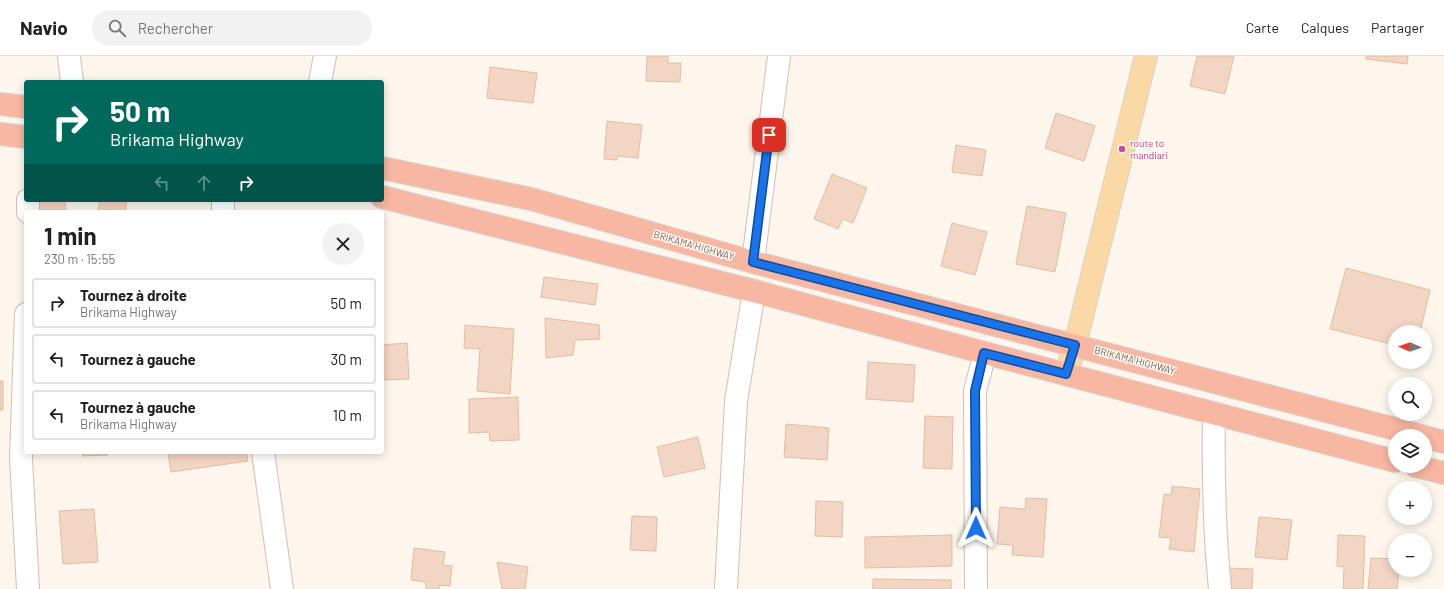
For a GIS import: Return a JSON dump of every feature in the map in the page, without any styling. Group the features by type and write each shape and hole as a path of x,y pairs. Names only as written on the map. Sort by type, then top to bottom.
{"highway":[{"path":"0,104 24,107"},
{"path":"0,134 24,137"},
{"name":"BRIKAMA HIGHWAY","path":"384,168 531,199 753,262 1397,429"},
{"path":"384,198 754,290 984,353 1388,458"},
{"name":"BRIKAMA HIGHWAY","path":"1432,438 1444,442"},
{"path":"1432,470 1444,473"}],"main road":[{"path":"1066,374 1075,345 1146,56"}],"street":[{"path":"69,56 72,80"},
{"path":"320,80 326,56"},
{"path":"753,262 779,56"},
{"path":"726,589 736,401 754,290"},
{"path":"976,589 975,391 984,353"},
{"path":"24,400 21,458 28,589"},
{"path":"1214,413 1213,471 1216,555 1220,589"},
{"path":"263,454 282,589"}],"building":[{"path":"647,56 668,56 668,63 681,63 680,82 646,81"},
{"path":"1197,56 1234,56 1225,94 1190,86"},
{"path":"1366,56 1408,56 1407,64 1366,59"},
{"path":"490,67 537,73 533,103 487,98"},
{"path":"1056,113 1095,126 1084,161 1045,148"},
{"path":"607,121 642,125 638,158 618,156 617,160 604,159"},
{"path":"956,145 986,150 982,176 952,172"},
{"path":"832,174 867,188 853,223 843,219 838,229 814,219"},
{"path":"30,202 65,202 66,210 30,210"},
{"path":"100,202 127,202 125,210 98,210"},
{"path":"1027,206 1066,213 1055,272 1016,264"},
{"path":"952,223 987,232 975,275 941,266"},
{"path":"1346,268 1430,290 1422,325 1388,325 1388,343 1330,329"},
{"path":"544,277 598,284 595,305 541,297"},
{"path":"545,318 599,325 600,339 575,340 573,355 546,358"},
{"path":"465,325 514,329 510,394 477,391 480,349 464,348"},
{"path":"407,343 409,379 384,380 384,345"},
{"path":"868,362 915,365 913,402 866,399"},
{"path":"0,381 3,381 3,410 0,410"},
{"path":"518,397 519,440 490,441 489,432 469,433 469,399"},
{"path":"925,416 953,417 952,469 923,468"},
{"path":"786,424 829,428 827,460 784,457"},
{"path":"698,437 705,468 664,477 657,447"},
{"path":"82,454 108,454 108,455 83,456"},
{"path":"168,454 246,454 248,461 171,472"},
{"path":"1172,486 1200,489 1194,552 1169,549 1171,538 1159,537 1164,494 1171,495"},
{"path":"1026,498 1047,499 1043,557 1012,555 1013,545 997,544 1000,507 1025,509"},
{"path":"816,501 843,502 842,537 815,536"},
{"path":"94,509 98,562 63,564 59,511"},
{"path":"632,516 657,517 656,551 630,550"},
{"path":"1259,517 1292,520 1287,560 1255,557"},
{"path":"952,535 952,566 865,568 865,537"},
{"path":"1338,535 1365,536 1363,589 1343,589 1344,567 1337,566"},
{"path":"414,548 445,552 443,565 452,566 450,586 439,585 439,589 426,589 426,582 411,580"},
{"path":"1371,558 1388,559 1388,577 1398,577 1397,589 1368,589"},
{"path":"497,562 528,567 525,589 502,589"},
{"path":"1228,568 1253,569 1252,589 1227,589"},
{"path":"873,579 951,580 951,589 873,589"}],"place":[{"name":"route to mandiari","path":"1122,149"}],"route":[{"path":"769,135 753,262 1075,345 1066,374 984,353 975,391 976,528"}]}
